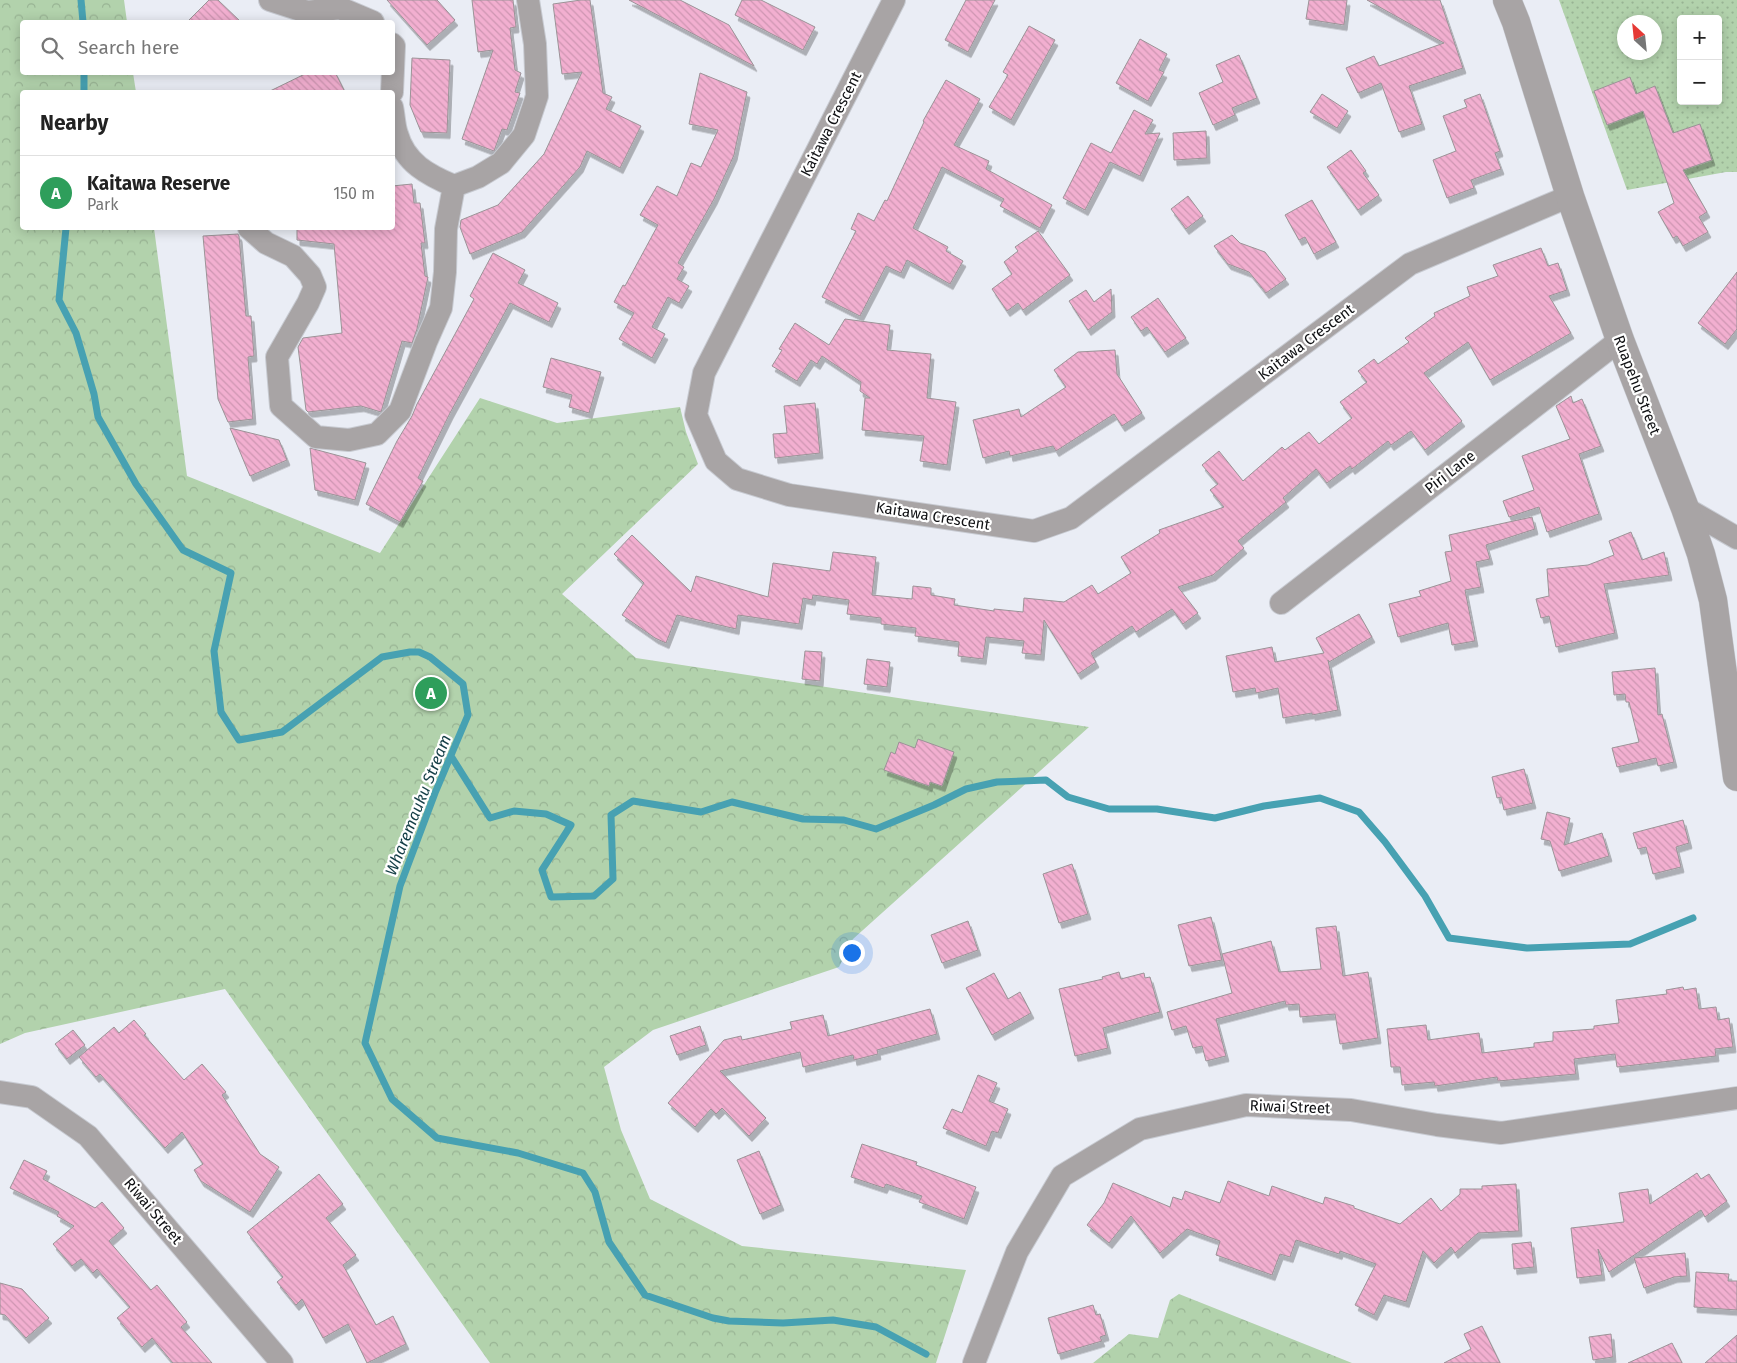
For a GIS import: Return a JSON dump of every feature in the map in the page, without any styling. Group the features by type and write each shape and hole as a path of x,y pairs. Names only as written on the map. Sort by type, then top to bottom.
{"street":[{"path":"270,0 307,12 340,8 368,20"},
{"path":"395,128 396,135 409,159 432,176 454,186 478,177 501,163 524,135 537,96 535,44 528,0"},
{"name":"Kaitawa Crescent","path":"894,0 704,373 696,415 716,461 737,479 789,495 1034,531 1071,518 1410,264 1570,196"},
{"name":"Ruapehu Street","path":"1507,0 1516,22 1570,196 1620,340 1701,554 1713,600 1737,777"},
{"path":"392,90 393,75"},
{"path":"252,230 266,243 293,256 310,275 315,287 277,357 281,406 316,437 349,440 378,434 400,410 441,308 445,272 446,229 454,186"},
{"name":"Piri Lane","path":"1281,603 1620,340"},
{"path":"1684,508 1737,538"},
{"name":"Riwai Street","path":"0,1092 32,1097 88,1136 282,1363"},
{"name":"Riwai Street","path":"974,1363 1017,1252 1062,1176 1140,1128 1246,1105 1351,1110 1436,1125 1501,1133 1737,1098"}],"green space":[{"path":"0,0 124,0 127,20 20,20 20,75 133,75 136,90 20,90 20,230 154,230 187,476 380,553 480,398 557,423 680,407 686,432 698,464 562,594 636,658 1089,727 853,939 839,967 653,1030 604,1067 621,1130 650,1199 742,1246 966,1270 936,1363 490,1363 225,989 25,1033 0,1044"},
{"path":"1559,0 1737,0 1737,172 1726,172 1627,190"},
{"path":"1179,1294 1352,1363 1093,1363 1129,1334 1158,1338 1170,1300"}],"building":[{"path":"209,0 218,0 239,20 189,20"},
{"path":"387,0 437,0 455,20 427,45"},
{"path":"472,0 513,0 516,27 510,28 515,70 521,73 515,92 520,93 507,130 502,129 494,151 462,139 493,50 478,52"},
{"path":"590,0 603,93 612,97 606,109 641,126 620,168 587,151 580,167 522,232 470,254 460,227 461,220 498,205 544,154 582,72 562,74 553,4"},
{"path":"629,0 680,0 729,25 754,66"},
{"path":"742,0 761,0 815,27 803,50 735,15"},
{"path":"966,0 995,0 968,52 945,40"},
{"path":"1309,0 1347,0 1344,25 1306,19"},
{"path":"1367,0 1440,0 1463,68 1409,86 1422,124 1399,132 1381,83 1358,93 1346,68 1374,56 1379,66 1444,43"},
{"path":"1029,26 1055,40 1011,120 989,107 1008,75 1003,72"},
{"path":"1140,39 1167,54 1159,70 1164,72 1148,101 1116,83"},
{"path":"1239,55 1257,98 1232,108 1235,115 1213,125 1199,93 1223,82 1216,65"},
{"path":"412,58 450,60 447,133 421,132 410,105"},
{"path":"700,73 747,92 734,155 714,199 678,263 684,267 677,279 689,286 679,303 668,297 652,327 665,334 652,358 619,339 634,313 614,302 623,285 625,286 658,225 640,215 657,186 677,196 691,163 701,167 718,130 689,124"},
{"path":"303,75 336,75 344,90 272,90"},
{"path":"1630,77 1636,94 1655,86 1673,133 1700,124 1712,160 1683,170 1707,212 1699,217 1708,232 1683,246 1677,236 1673,238 1658,212 1674,203 1643,111 1607,125 1594,91"},
{"path":"946,80 980,99 954,145 989,161 986,169 1052,205 1040,228 1000,206 1004,199 942,167 913,228 948,247 946,251 963,261 950,284 907,260 901,273 886,266 860,316 822,297 856,231 851,229 858,213 874,221 885,200 887,201 923,121"},
{"path":"1322,94 1348,111 1337,128 1310,112"},
{"path":"1480,94 1500,151 1495,153 1501,169 1471,180 1474,188 1447,198 1433,160 1456,151 1443,116 1467,107 1464,100"},
{"path":"1134,110 1153,120 1145,134 1160,133 1140,176 1110,162 1085,210 1063,198 1091,143 1111,153"},
{"path":"1206,131 1207,158 1174,160 1173,133"},
{"path":"1351,150 1366,171 1363,173 1379,195 1358,210 1327,167"},
{"path":"412,184 414,203 420,203 425,243 421,243 425,276 428,277 417,329 412,343 402,341 381,412 361,406 308,412 306,410 298,347 303,338 342,333 334,244 297,240 297,230 395,230 395,186"},
{"path":"1188,196 1203,216 1186,229 1171,209"},
{"path":"1312,200 1336,242 1314,254 1305,237 1299,240 1285,215"},
{"path":"1038,231 1070,275 1023,310 1018,303 1007,311 992,289 1012,274 1004,262 1018,251 1015,247"},
{"path":"238,234 246,316 251,316 254,356 248,357 253,419 228,422 218,399 203,236"},
{"path":"1232,235 1240,243 1265,252 1286,279 1266,293 1249,272 1228,264 1214,246"},
{"path":"1541,248 1548,266 1558,263 1567,290 1549,296 1571,333 1490,380 1468,342 1424,373 1462,421 1425,450 1411,431 1391,445 1388,441 1352,469 1350,466 1327,483 1316,469 1283,498 1286,502 1238,541 1244,548 1213,575 1178,587 1198,613 1183,624 1172,609 1136,632 1132,626 1091,653 1096,662 1078,674 1044,620 1041,655 1022,653 1024,641 986,637 983,659 958,656 959,642 915,636 916,628 881,624 881,618 847,614 849,600 813,595 812,600 803,598 799,624 738,615 736,629 677,615 666,643 655,638 622,615 644,583 614,554 632,535 691,592 696,576 768,597 773,563 830,571 833,552 876,557 872,595 912,599 913,586 931,588 931,595 955,599 954,605 994,611 994,609 1023,612 1024,598 1064,602 1092,585 1098,594 1131,573 1121,557 1160,533 1159,530 1224,507 1210,490 1218,484 1202,465 1219,451 1243,481 1282,447 1285,450 1309,432 1319,444 1352,418 1340,402 1367,382 1358,371 1374,359 1378,364 1409,342 1405,338 1435,316 1434,313 1470,296 1467,287 1498,276 1493,265"},
{"path":"493,253 525,270 518,283 558,303 549,322 510,303 450,413 418,478 423,481 400,522 366,504 397,441 474,299 470,296"},
{"path":"1737,272 1737,329 1725,344 1698,323"},
{"path":"1111,289 1112,312 1088,330 1069,301 1086,290 1094,302"},
{"path":"1158,298 1186,338 1165,352 1147,327 1141,331 1131,317"},
{"path":"845,319 890,325 887,350 931,354 927,398 956,402 947,465 920,461 924,436 862,430 865,398 870,398 860,391 861,382 822,356 817,364 811,360 797,381 772,366 782,350 779,349 795,323 829,345"},
{"path":"1115,350 1117,374 1142,413 1122,426 1114,414 1056,451 1053,446 1010,456 1009,451 983,458 973,420 1019,409 1021,417 1066,387 1054,370 1078,352"},
{"path":"551,358 601,372 589,413 569,407 572,395 543,387"},
{"path":"1571,396 1573,403 1582,399 1601,446 1579,454 1599,514 1547,532 1539,507 1509,517 1503,501 1534,490 1522,456 1570,439 1556,406"},
{"path":"815,403 820,453 775,458 773,434 787,433 784,406"},
{"path":"230,428 279,440 287,460 250,476"},
{"path":"310,448 366,463 355,500 315,490"},
{"path":"1532,517 1535,529 1486,545 1490,559 1476,562 1481,587 1465,590 1475,641 1452,645 1448,623 1398,637 1389,604 1421,596 1419,591 1451,581 1445,552 1452,551 1449,535"},
{"path":"1631,532 1642,560 1664,552 1669,575 1604,584 1615,633 1556,647 1549,616 1541,618 1536,599 1549,596 1547,569 1588,565 1614,555 1609,541"},
{"path":"1359,614 1372,637 1329,662 1328,660 1338,710 1283,718 1278,688 1256,693 1255,688 1233,692 1226,656 1272,647 1275,662 1324,653 1316,638"},
{"path":"805,651 822,652 820,681 802,679"},
{"path":"867,659 890,662 887,687 864,684"},
{"path":"1655,668 1658,715 1662,714 1674,762 1658,766 1656,758 1617,767 1612,748 1639,742 1629,702 1626,702 1625,694 1614,695 1612,672"},
{"path":"918,739 954,752 942,786 930,782 929,786 884,770 891,752 895,754 899,742 915,748"},
{"path":"1524,769 1533,803 1504,810 1501,797 1497,798 1492,777"},
{"path":"1547,812 1570,818 1564,845 1602,833 1609,856 1559,871 1550,841 1541,839"},
{"path":"1683,820 1689,843 1676,847 1681,867 1653,874 1646,847 1638,849 1633,833"},
{"path":"1072,864 1088,914 1059,923 1043,874"},
{"path":"1211,917 1222,960 1189,966 1178,925"},
{"path":"968,921 978,950 942,963 931,935"},
{"path":"1336,926 1343,976 1368,972 1378,1038 1340,1044 1335,1014 1300,1017 1299,1004 1286,1005 1285,1001 1216,1019 1226,1056 1206,1061 1202,1046 1193,1048 1186,1026 1172,1030 1167,1012 1232,993 1222,954 1271,941 1279,972 1321,969 1316,928"},
{"path":"1119,972 1121,979 1144,973 1145,978 1150,977 1160,1012 1103,1028 1108,1048 1075,1056 1059,989 1103,979 1102,977"},
{"path":"994,973 1008,999 1020,992 1031,1013 992,1035 966,988"},
{"path":"1683,987 1684,990 1696,988 1699,1009 1716,1007 1718,1020 1729,1018 1733,1047 1715,1049 1716,1056 1617,1067 1615,1054 1574,1059 1576,1074 1498,1081 1497,1077 1435,1086 1434,1082 1402,1085 1400,1067 1391,1067 1387,1029 1426,1025 1428,1040 1479,1033 1482,1053 1534,1047 1534,1043 1553,1041 1553,1032 1594,1029 1594,1026 1619,1023 1616,1000 1667,994 1666,990"},
{"path":"930,1009 937,1034 877,1050 878,1054 854,1060 853,1055 803,1067 800,1052 720,1071 766,1118 749,1136 722,1108 716,1114 711,1109 695,1127 668,1103 724,1040 741,1036 742,1040 792,1029 790,1022 823,1015 828,1036"},
{"path":"134,1020 146,1034 144,1035 184,1080 202,1064 226,1092 222,1095 260,1154 279,1167 250,1212 201,1181 194,1170 203,1164 182,1132 165,1148 100,1074 96,1077 79,1057 114,1027 119,1033"},
{"path":"700,1026 706,1045 677,1055 670,1036"},
{"path":"73,1030 85,1045 67,1059 55,1044"},
{"path":"978,1075 997,1083 989,1101 1008,1109 998,1133 992,1131 986,1146 943,1128 952,1109 962,1113"},
{"path":"862,1144 917,1162 916,1165 976,1187 964,1219 919,1202 922,1196 886,1184 884,1188 851,1177"},
{"path":"759,1151 781,1205 760,1214 737,1160"},
{"path":"24,1160 47,1171 43,1179 95,1208 102,1202 124,1228 109,1241 151,1290 157,1285 187,1322 181,1327 212,1363 173,1363 152,1338 142,1347 117,1318 130,1307 97,1269 93,1273 81,1259 72,1266 53,1244 74,1226 57,1216 59,1212 10,1188"},
{"path":"1697,1173 1701,1179 1709,1174 1727,1201 1705,1217 1701,1210 1609,1272 1598,1249 1602,1275 1577,1278 1571,1228 1624,1222 1619,1193 1648,1189 1650,1204"},
{"path":"319,1174 343,1204 326,1218 356,1255 343,1265 376,1325 393,1316 406,1344 367,1363 348,1324 323,1338 302,1299 296,1305 277,1282 283,1277 247,1232"},
{"path":"1228,1181 1269,1196 1272,1186 1323,1204 1325,1197 1400,1224 1431,1198 1441,1211 1460,1194 1460,1189 1482,1189 1482,1186 1516,1184 1519,1231 1478,1233 1455,1253 1451,1247 1434,1263 1423,1251 1406,1302 1384,1295 1374,1315 1355,1305 1376,1264 1340,1251 1339,1254 1296,1240 1290,1257 1280,1254 1272,1275 1216,1255 1220,1241 1187,1229 1160,1253 1131,1216 1109,1243 1087,1225 1104,1203 1113,1183 1170,1207 1173,1197 1182,1200 1185,1191 1220,1203"},
{"path":"1531,1242 1534,1267 1514,1269 1512,1244"},
{"path":"1685,1253 1687,1276 1674,1277 1644,1288 1634,1258"},
{"path":"1696,1272 1729,1274 1728,1281 1737,1281 1737,1310 1694,1307"},
{"path":"0,1283 22,1289 49,1318 26,1338 5,1315 0,1314"},
{"path":"1093,1305 1096,1315 1100,1314 1106,1335 1100,1337 1102,1341 1058,1354 1048,1318"},
{"path":"1482,1326 1500,1363 1444,1363 1471,1349 1464,1334"},
{"path":"1611,1334 1613,1357 1593,1360 1589,1337"},
{"path":"1737,1335 1737,1363 1705,1363"},
{"path":"1672,1343 1682,1363 1628,1363"}],"waterway":[{"name":"Wharemauku Stream","path":"81,0 83,20"},
{"name":"Wharemauku Stream","path":"84,75 84,90"},
{"name":"Wharemauku Stream","path":"66,230 59,300 76,333 94,394 98,417 136,484 183,550 231,573 214,651 221,712 239,740 282,732 382,657 419,652 430,657 463,684 468,715 435,793 400,886 365,1043 392,1099 437,1138 518,1153 583,1173 595,1192 609,1242 645,1295 713,1318 729,1321 783,1323 833,1320 876,1327 926,1354"},
{"path":"451,756 490,818 514,811 546,814 571,825 542,870 551,897 594,896 613,879 611,815 633,801 701,812 732,802 803,819 844,820 876,829 934,805 966,789 997,782 1046,780 1068,797 1109,809 1157,809 1215,818 1264,806 1320,798 1359,812 1385,842 1425,896 1449,938 1527,948 1630,944 1693,918"}],"place":[{"name":"Kaitawa Reserve","path":"431,693"}]}
